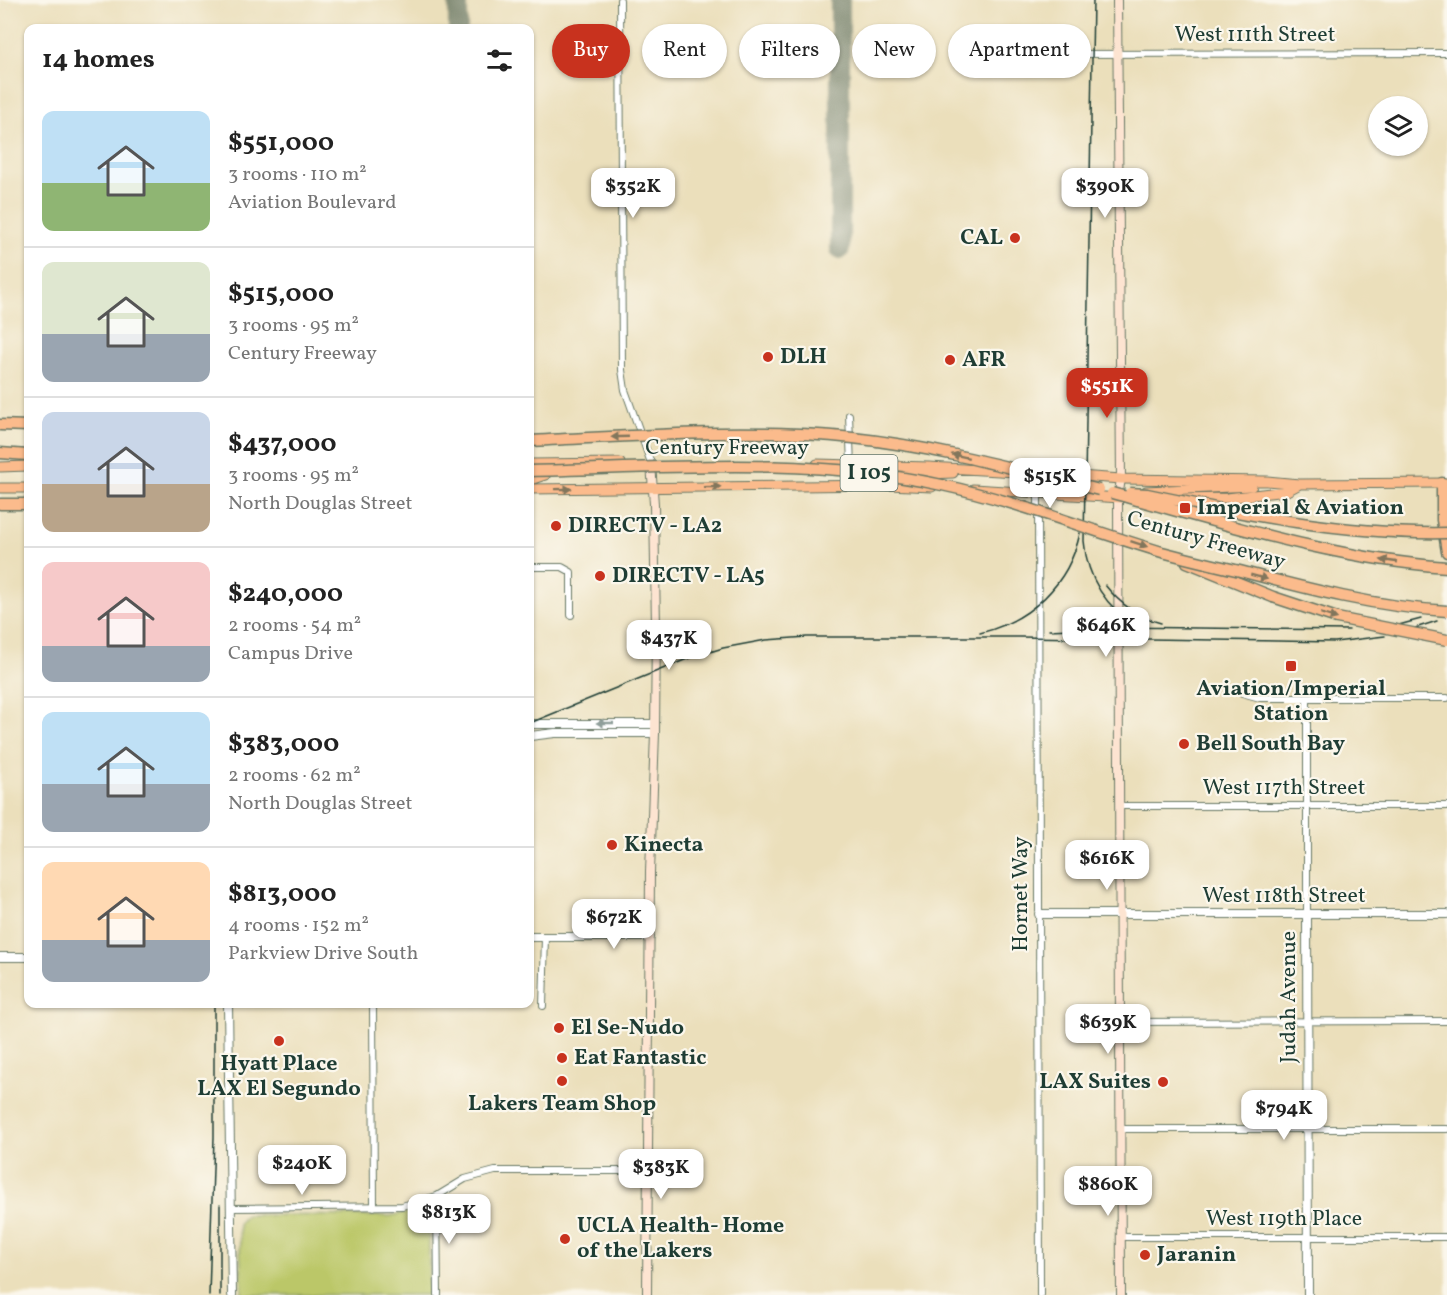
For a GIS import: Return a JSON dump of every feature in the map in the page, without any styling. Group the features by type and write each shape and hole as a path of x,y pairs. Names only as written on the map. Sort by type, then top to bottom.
{"highway":[{"path":"0,425 24,426"},
{"name":"Century Freeway","path":"534,441 765,434 855,438 961,456 1316,548 1371,558 1447,567"},
{"path":"0,453 24,455"},
{"name":"Century Freeway","path":"534,474 566,470 732,465 872,473 982,494 1026,506 1162,552 1324,593 1381,604 1447,611"},
{"path":"1444,483 1442,520 1447,552"},
{"path":"1115,496 1147,494 1312,526 1384,532 1447,532"},
{"path":"0,504 24,504"},
{"path":"1162,552 1273,597 1336,618 1447,640"}],"main road":[{"path":"1117,0 1121,479 1115,496 1120,806 1121,1295"},
{"path":"647,1295 650,872 655,729 654,488 651,463"},
{"path":"534,464 851,465 1121,479 1268,481 1299,484 1444,483"},
{"path":"534,475 545,476 555,464"},
{"path":"0,467 24,466"},
{"path":"847,486 859,477 944,474 970,470"},
{"path":"1115,496 1127,492 1254,486 1268,481"},
{"path":"534,489 888,485 1115,496 1227,498 1287,491 1299,484"},
{"path":"0,488 24,488"}],"street":[{"path":"620,0 622,370 626,390 651,463"},
{"name":"West 111th Street","path":"1091,54 1447,53"},
{"path":"849,415 851,465"},
{"name":"Hornet Way","path":"1038,493 1040,1295"},
{"path":"534,567 562,567 571,572 571,615"},
{"path":"1242,693 1260,698 1447,698"},
{"name":"Judah Avenue","path":"1307,698 1308,1295"},
{"path":"534,724 655,729"},
{"path":"534,736 655,729"},
{"name":"West 117th Street","path":"1120,806 1447,806"},
{"name":"West 118th Street","path":"1039,914 1447,914"},
{"path":"534,937 650,938"},
{"path":"543,1006 545,937"},
{"path":"0,957 24,957"},
{"path":"228,1008 232,1295"},
{"path":"373,1008 374,1207"},
{"path":"1121,1022 1447,1021"},
{"path":"1121,1129 1447,1129"},
{"path":"231,1208 402,1206 437,1196 465,1179 495,1171 648,1171"},
{"path":"437,1196 438,1295"},
{"name":"West 119th Place","path":"1121,1237 1447,1237"}],"green space":[{"path":"419,1210 429,1217 429,1295 242,1295 239,1223 246,1215 390,1216"}],"taxiway":[{"path":"458,0 458,24"},
{"path":"840,0 840,249"}],"tram line":[{"path":"1093,0 1084,541 1089,568 1100,591 1117,611 1139,627"},
{"path":"980,633 1015,619 1031,610 1045,598 1067,568 1080,533"},
{"path":"1105,585 1130,609 1161,623"},
{"path":"1395,626 1421,619"},
{"path":"1415,628 1437,621"},
{"path":"1049,630 1117,627 1349,630"},
{"path":"534,721 687,659 723,648 766,640 807,637 1019,637 1335,642 1385,636"},
{"path":"209,1295 214,1137 214,1008"},
{"path":"220,1205 220,1295"}],"place":[{"name":"CAL","path":"1015,238"},
{"name":"DLH","path":"768,357"},
{"name":"AFR","path":"950,360"},
{"name":"Imperial & Aviation","path":"1185,508"},
{"name":"DIRECTV - LA2","path":"556,526"},
{"name":"DIRECTV - LA5","path":"600,576"},
{"name":"Aviation/Imperial Station","path":"1291,666"},
{"name":"Bell South Bay","path":"1184,744"},
{"name":"Kinecta","path":"612,845"},
{"name":"El Se-Nudo","path":"559,1028"},
{"name":"Hyatt Place LAX El Segundo","path":"279,1041"},
{"name":"Eat Fantastic","path":"562,1058"},
{"name":"Lakers Team Shop","path":"562,1081"},
{"name":"LAX Suites","path":"1163,1082"},
{"name":"UCLA Health- Home of the Lakers","path":"565,1239"},
{"name":"Jaranin","path":"1145,1255"}]}
